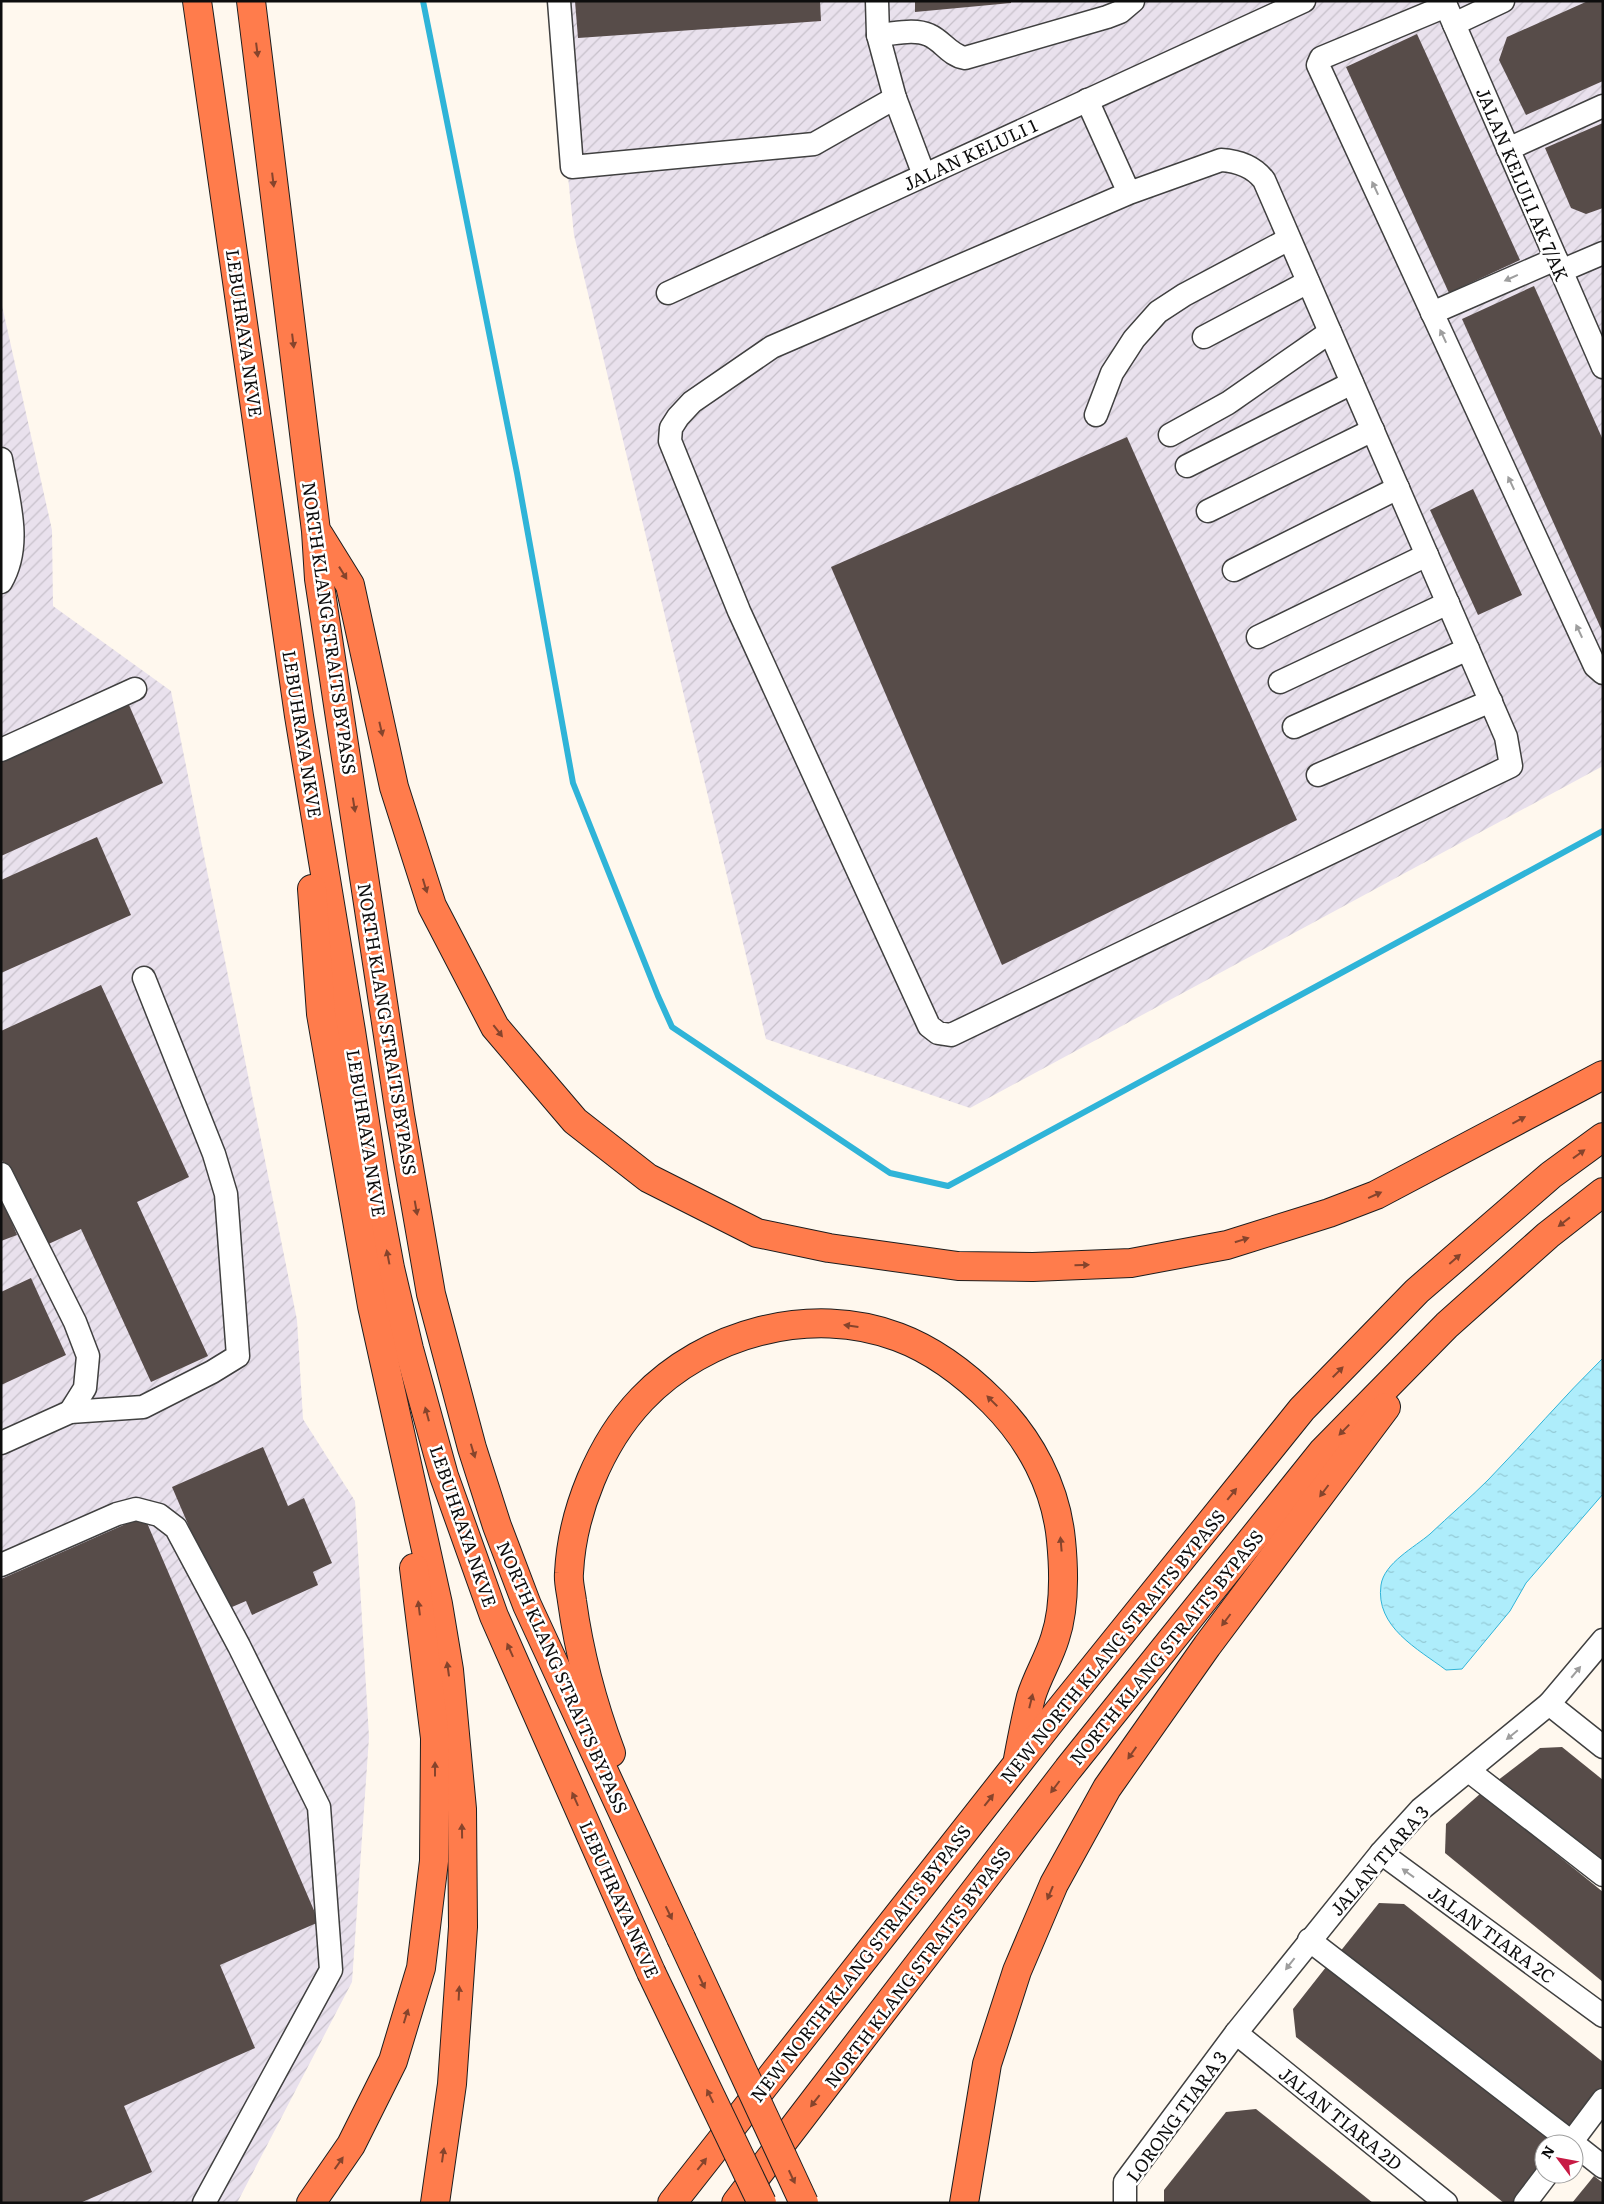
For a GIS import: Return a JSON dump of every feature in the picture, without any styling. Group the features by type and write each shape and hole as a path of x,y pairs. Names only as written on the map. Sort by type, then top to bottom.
{"highway":[{"name":"LEBUHRAYA NKVE","path":"197,1 299,716 375,1187 390,1268 409,1349 444,1476 494,1616 651,1972 762,2203"},
{"name":"NORTH KLANG STRAITS BYPASS","path":"252,6 316,531 320,578 399,1105 432,1294 472,1448 497,1526 527,1605 656,1888"},
{"path":"316,531 350,585 394,787 432,906 494,1027 575,1121 648,1178 757,1233 888,1258 958,1266 1033,1267 1131,1263 1227,1245 1330,1213 1376,1195 1603,1075"},
{"path":"299,716 321,1014 372,1306 438,1604 449,1670 462,1810 463,1927 458,2015 450,2102 436,2203"},
{"name":"NEW NORTH KLANG STRAITS BYPASS","path":"672,2203 1016,1765 1302,1409 1417,1292 1551,1175 1603,1137"},
{"name":"NORTH KLANG STRAITS BYPASS","path":"736,2203 1068,1769 1324,1451 1447,1325 1548,1235 1603,1192"},
{"path":"804,2203 656,1888 644,1844 604,1736 575,1619 569,1574 585,1492 602,1454 640,1401 683,1365 709,1350 742,1337 777,1327 811,1324 844,1325 871,1329 899,1337 921,1348 946,1363 978,1388 1003,1412 1026,1441 1044,1476 1056,1508 1063,1568 1057,1634 1032,1694 1016,1765"},
{"path":"964,2203 987,2064 1017,1971 1054,1884 1102,1797 1207,1646 1447,1325"},
{"path":"311,2203 351,2145 392,2061 421,1968 434,1861 435,1738 394,1400"}],"street":[{"path":"559,1 572,167 814,144 895,98"},
{"path":"877,1 878,35 895,98 924,175"},
{"path":"878,35 915,32 928,35 952,53 965,58 1107,17 1120,12 1133,1"},
{"name":"JALAN KELULI 1","path":"668,293 1087,100 1268,8 1304,1"},
{"path":"1503,1 1448,11 1320,58 1318,64 1595,666 1603,672"},
{"name":"JALAN KELULI AK 7/AK","path":"1448,11 1603,367"},
{"path":"1087,100 1129,193"},
{"path":"1508,150 1603,106"},
{"path":"1221,160 1235,161 1258,172 1264,180 1506,737 1511,766 951,1035 938,1034 929,1026 739,611 670,441 671,428 692,402 772,347 1129,193 1221,160"},
{"path":"1096,416 1112,373 1134,339 1158,312 1184,295 1289,239"},
{"path":"1432,313 1558,265 1603,253"},
{"path":"1204,337 1308,282"},
{"path":"1170,435 1228,403 1330,332"},
{"path":"1187,466 1352,383"},
{"path":"1208,511 1372,430"},
{"path":"1,459 14,532 4,578"},
{"path":"1234,570 1398,488"},
{"path":"1258,636 1427,555"},
{"path":"1280,682 1448,604"},
{"path":"1294,727 1468,650"},
{"path":"1,750 135,689"},
{"path":"1318,776 1490,701"},
{"path":"1,1443 70,1412 143,1407 212,1372 238,1356 226,1194 214,1154 144,978"},
{"path":"1,1174 75,1322 88,1356 85,1388 70,1412"},
{"path":"1,1565 117,1514 136,1509 159,1515 176,1528 239,1646 319,1807 332,1970 204,2203"},
{"name":"JALAN TIARA 3","path":"1236,2033 1309,1940 1381,1853 1421,1809 1549,1704 1603,1640"},
{"path":"1549,1704 1603,1747"},
{"path":"1469,1771 1603,1875"},
{"name":"JALAN TIARA 2C","path":"1381,1853 1603,2016"},
{"path":"1309,1940 1559,2134"},
{"name":"JALAN TIARA 2D","path":"1236,2033 1439,2200"},
{"name":"LORONG TIARA 3","path":"1125,2203 1125,2182 1236,2033"},
{"path":"1579,2134 1603,2100"},
{"path":"1584,2153 1603,2167"},
{"path":"1525,2203 1539,2184"}],"shaded area":[{"path":"550,1 1603,1 1603,766 970,1108 766,1039 574,235"},
{"path":"1,301 52,530 53,606 171,691 297,1320 303,1419 355,1501 369,1737 352,1982 237,2203 1,2203"}],"water":[{"path":"1603,1358 1603,1494 1526,1583 1510,1611 1462,1669 1446,1670 1412,1645 1392,1625 1385,1613 1381,1600 1383,1577 1401,1556 1430,1534 1488,1480"}],"building":[{"path":"575,1 820,1 821,21 578,38"},
{"path":"915,1 1011,1 1011,3 915,12"},
{"path":"1588,1 1603,1 1603,81 1526,115 1499,60 1507,37"},
{"path":"1417,34 1520,260 1449,293 1346,67"},
{"path":"1603,123 1603,208 1586,214 1571,208 1545,148"},
{"path":"1534,286 1603,440 1603,633 1462,319"},
{"path":"1127,437 1297,820 1002,965 831,567"},
{"path":"1473,489 1522,595 1478,615 1430,510"},
{"path":"129,705 163,783 1,856 1,762"},
{"path":"97,837 131,915 1,973 1,880"},
{"path":"101,985 189,1177 137,1202 208,1356 151,1382 81,1229 42,1247 1,1158 1,1031"},
{"path":"1,1196 17,1235 1,1241"},
{"path":"31,1278 66,1355 1,1385 1,1292"},
{"path":"263,1447 288,1506 304,1498 332,1563 313,1572 318,1585 252,1615 246,1601 225,1610 172,1487"},
{"path":"144,1516 319,1922 220,1965 255,2048 124,2106 152,2172 80,2203 1,2203 1,1579"},
{"path":"1562,1747 1603,1780 1603,1865 1497,1781 1540,1748"},
{"path":"1481,1793 1603,1892 1603,1982 1445,1853 1446,1824"},
{"path":"1379,1903 1404,1904 1603,2062 1603,2092 1569,2134 1567,2134 1339,1953"},
{"path":"1330,1962 1545,2134 1534,2134 1534,2178 1515,2203 1504,2203 1296,2037 1293,2009"},
{"path":"1256,2109 1373,2203 1164,2203 1164,2190 1226,2112"},
{"path":"1594,2176 1603,2183 1603,2203 1572,2203"}],"waterway":[{"path":"423,1 517,473 573,783 672,1027 890,1173 948,1186 1603,831"}]}
